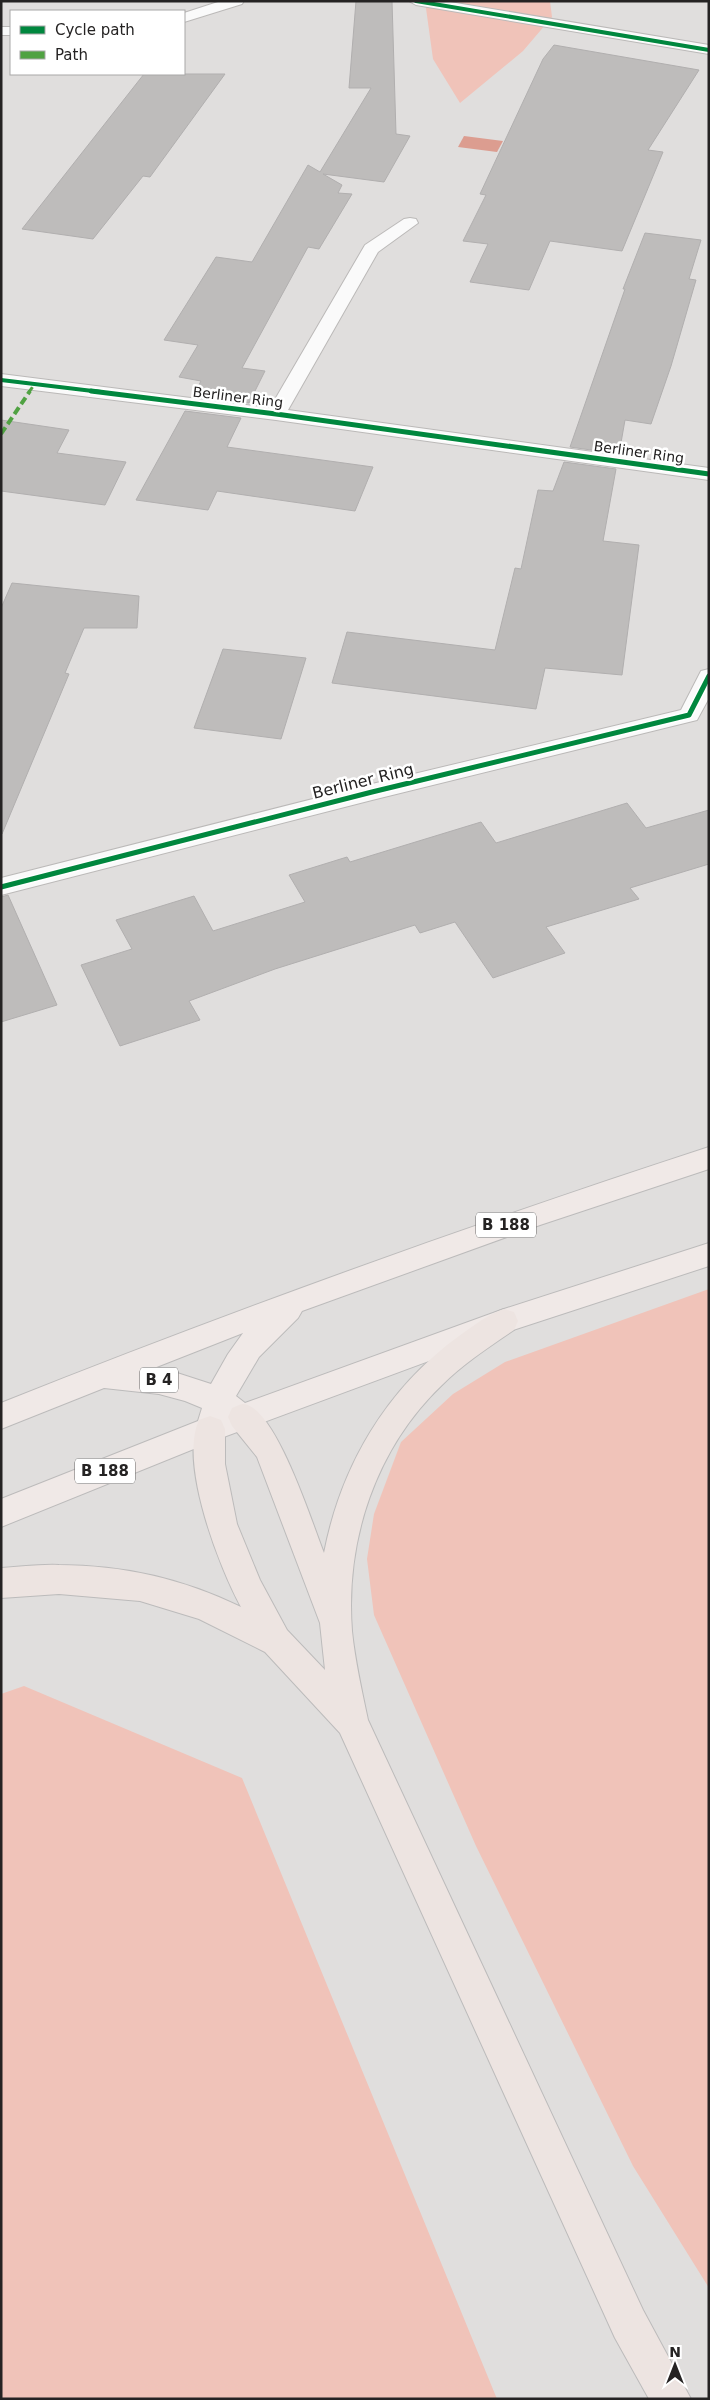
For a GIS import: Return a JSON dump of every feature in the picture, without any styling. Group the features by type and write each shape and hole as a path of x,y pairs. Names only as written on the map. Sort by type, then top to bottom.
{"highway":[{"path":"504,1320 462,1350 423,1384 390,1423 364,1468 347,1518 336,1572 336,1628 352,1722 628,2324 671,2399"},
{"path":"242,1417 269,1450 336,1628"},
{"path":"210,1429 210,1464 221,1524 247,1588 276,1641 352,1722"},
{"path":"1,1583 59,1580 140,1586 206,1606 276,1641"}],"main road":[{"name":"B 188","path":"1,1416 305,1297 555,1208 709,1158"},
{"name":"B 188","path":"1,1513 210,1429 504,1320 709,1254"},
{"name":"B 188","path":"210,1429 217,1400 238,1360 268,1325 305,1297"},
{"name":"B 4","path":"98,1377 140,1377 180,1384 217,1400 242,1417"}],"street":[{"path":"185,18 237,1"},
{"path":"416,1 709,50"},
{"path":"276,414 371,249 410,223"},
{"name":"Berliner Ring","path":"1,380 276,414 709,474"},
{"name":"Berliner Ring","path":"1,887 372,792 689,715 709,676"}],"shaded area":[{"path":"425,1 550,1 552,17 523,51 460,103 433,59"},
{"path":"464,136 503,141 497,152 458,147"},
{"path":"709,1289 709,2288 633,2166 476,1846 374,1615 367,1559 374,1514 401,1442 453,1394 505,1362"},
{"path":"24,1686 242,1778 497,2399 1,2399 1,1694"}],"building":[{"path":"356,1 392,1 396,134 410,136 384,182 323,174 342,185 338,193 352,194 319,249 308,247 242,368 265,371 249,403 193,396 201,381 179,377 198,345 164,340 216,257 252,262 308,165 320,172 371,88 349,88"},
{"path":"554,45 699,70 648,150 663,152 622,251 550,241 529,290 470,282 488,244 463,241 486,195 480,194 543,59"},
{"path":"225,74 150,177 143,176 93,239 22,229 143,75"},
{"path":"645,233 701,240 689,279 696,280 671,366 651,424 625,420 619,454 570,447 625,289 623,289"},
{"path":"185,411 241,418 227,447 373,467 355,511 217,491 208,510 136,500"},
{"path":"1,420 69,430 57,453 126,462 105,505 1,491"},
{"path":"564,462 616,469 603,541 639,545 622,675 545,668 536,709 332,683 347,632 495,650 515,568 521,569 538,490 553,491"},
{"path":"12,583 139,596 137,628 84,628 65,673 69,674 2,834 1,608"},
{"path":"223,649 306,658 281,739 194,728"},
{"path":"627,803 646,828 709,810 709,864 630,888 639,899 546,927 565,953 493,978 455,922 420,933 415,925 275,969 189,1001 200,1020 120,1046 81,965 132,949 116,920 194,896 213,931 305,902 289,875 347,857 350,862 481,822 496,843"},
{"path":"8,895 57,1005 1,1022 1,897"}],"marked path":[{"path":"1,434 34,385"}],"cycle path":[{"path":"416,1 709,50"},
{"path":"1,380 276,414 709,474"},
{"path":"1,887 372,792 689,715 709,676"}]}
